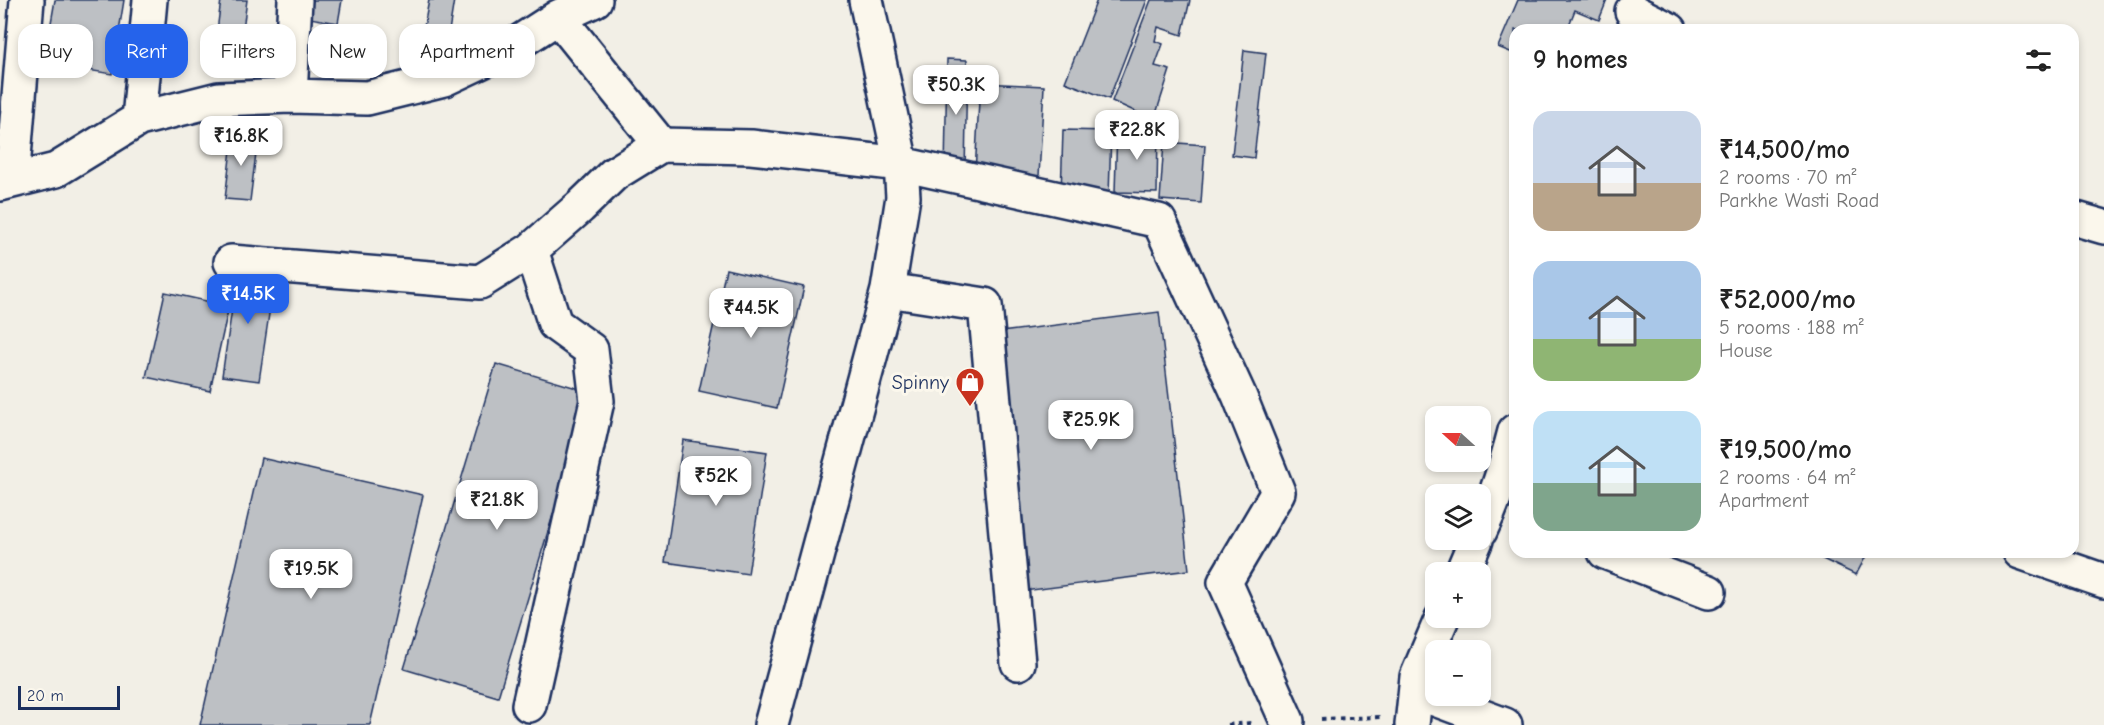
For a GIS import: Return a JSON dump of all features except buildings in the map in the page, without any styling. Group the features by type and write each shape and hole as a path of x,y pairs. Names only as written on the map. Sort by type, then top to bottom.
{"street":[{"path":"27,0 6,182 56,170 139,119 219,99 290,96 368,98 444,79 510,48 558,17 591,1"},
{"path":"139,119 150,0"},
{"path":"290,96 295,0"},
{"path":"771,725 888,290 903,197 901,164 866,0"},
{"path":"1632,14 1656,24"},
{"path":"558,17 661,145"},
{"path":"231,262 480,282 531,250 614,174 661,145 751,147 901,164 1159,221 1239,395 1278,492 1225,582 1287,721"},
{"path":"2079,220 2104,227"},
{"path":"529,705 597,402 591,350 555,324 531,250"},
{"path":"888,290 985,305 1018,663"},
{"path":"1496,519 1509,455"},
{"path":"1621,558 1709,592"},
{"path":"2037,558 2104,581"},
{"path":"1412,725 1416,677 1438,628"},
{"path":"1416,692 1505,725"}],"place":[{"name":"Spinny","path":"970,408"}]}
